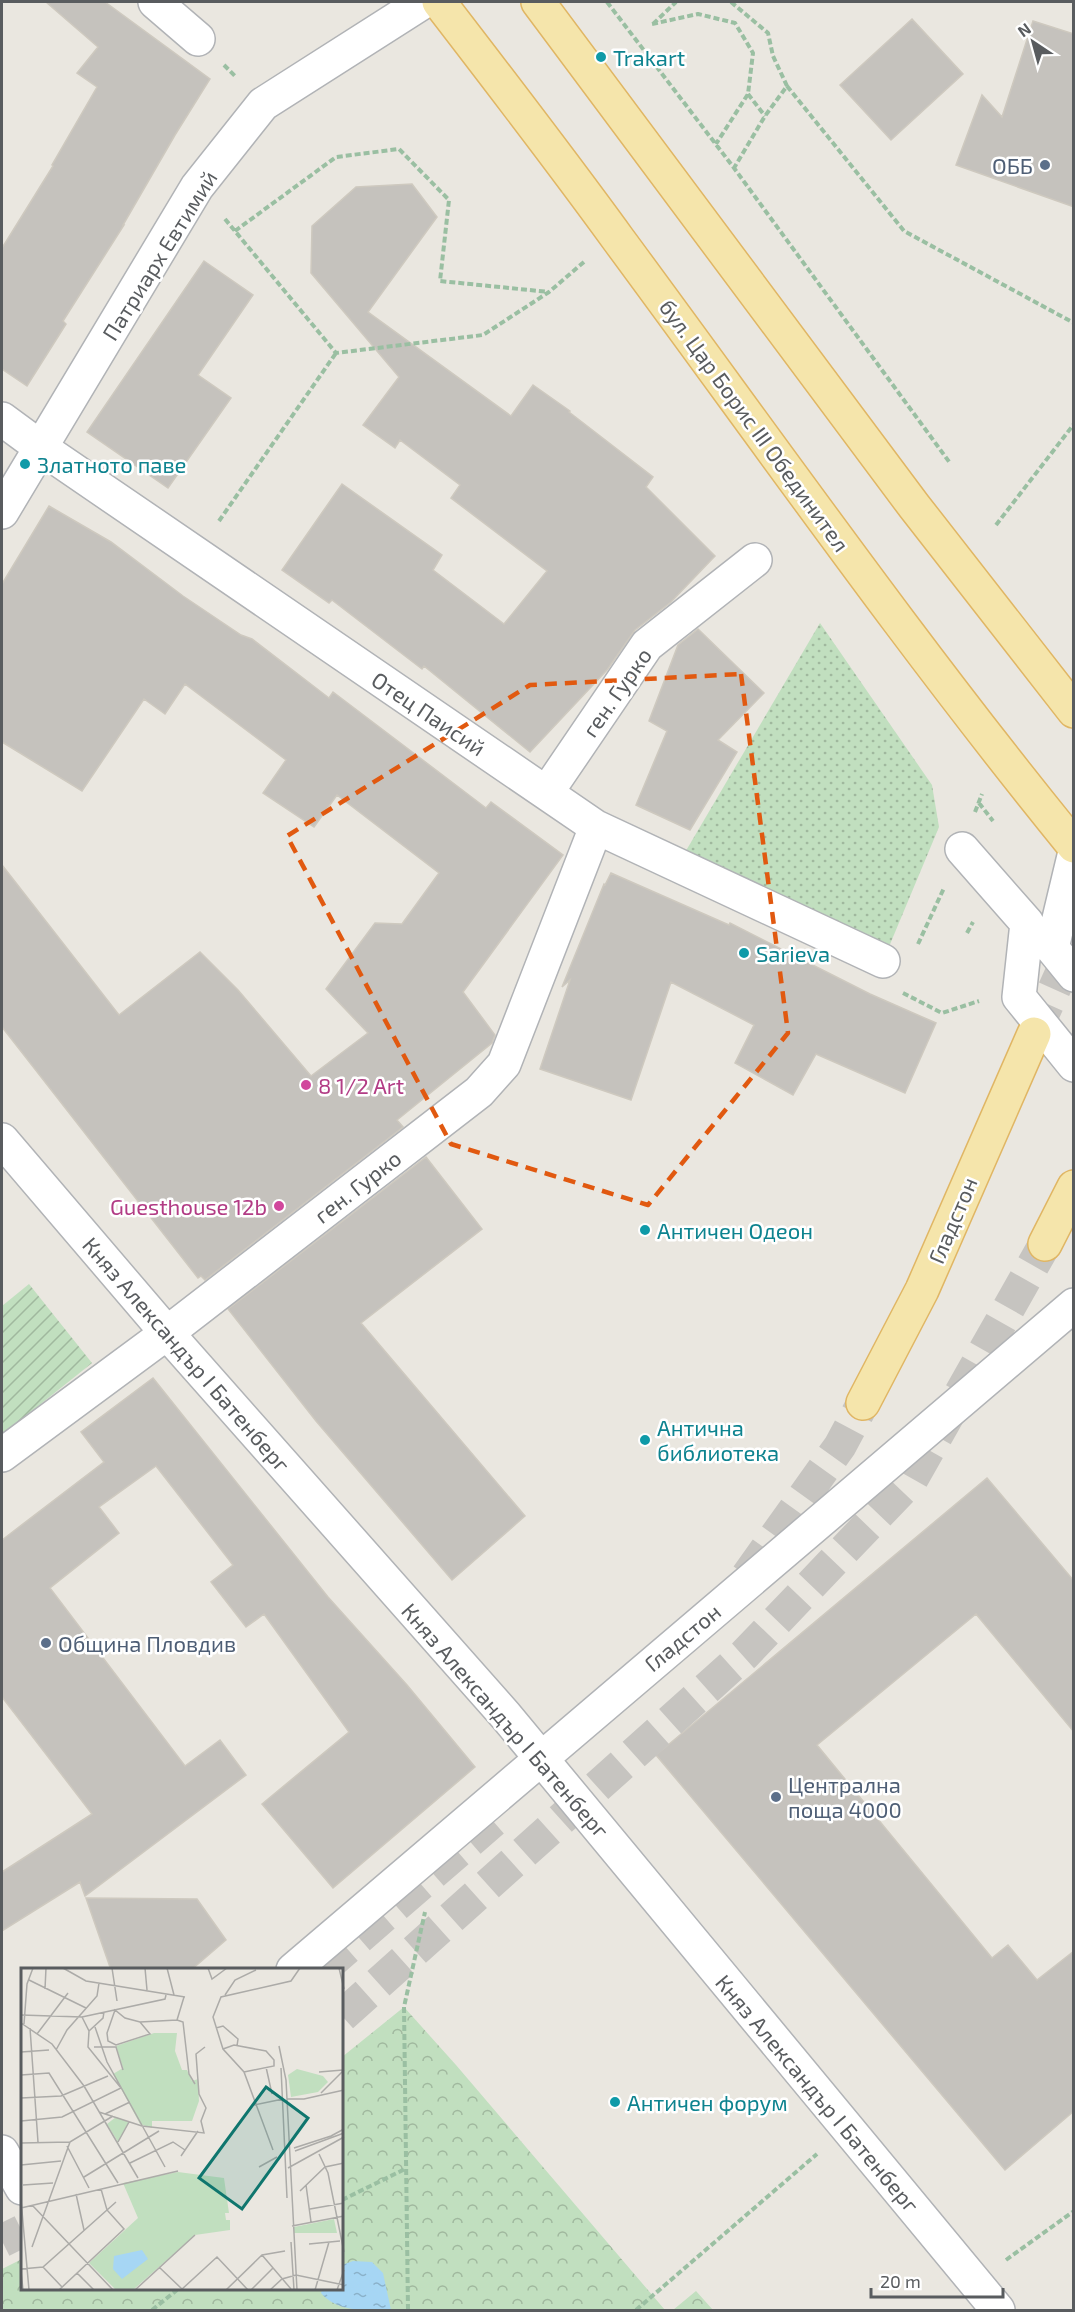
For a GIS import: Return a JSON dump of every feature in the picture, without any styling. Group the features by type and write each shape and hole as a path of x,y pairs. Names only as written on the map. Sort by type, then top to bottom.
{"main road":[{"name":"бул. Цар Борис III Обединител","path":"439,2 615,235 838,539 1012,770 1074,846"},
{"path":"538,2 914,506 1074,711"},
{"name":"Гладстон","path":"863,1403 922,1290 1034,1034"},
{"path":"1045,1244 1074,1187"}],"street":[{"path":"154,2 198,39"},
{"name":"Патриарх Евтимий","path":"2,512 197,187 263,104 423,2"},
{"name":"Отец Паисий","path":"2,419 596,827 894,966"},
{"name":"ген. Гурко","path":"547,792 647,645 755,560"},
{"name":"ген. Гурко","path":"2,1455 167,1333 479,1092 504,1064 596,827"},
{"path":"962,849 1027,923 1019,997 1074,1065"},
{"path":"1074,856 1052,948 1074,975"},
{"name":"Княз Александър I Батенберг","path":"2,1140 167,1333 506,1716 998,2310"},
{"name":"Гладстон","path":"295,1968 1074,1305"},
{"path":"2,2151 21,2186"}],"path":[{"path":"607,2 734,168 950,463"},
{"path":"676,2 652,24 698,14 735,23 753,53 748,94 716,144"},
{"path":"731,2 768,33 773,56 787,86 904,231 1074,323"},
{"path":"198,39 263,104"},
{"path":"734,168 765,116 787,86"},
{"path":"748,94 765,116"},
{"path":"235,231 336,157 399,149 448,200 440,281 549,292"},
{"path":"197,187 336,353"},
{"path":"196,554 336,353 483,335 549,292 615,235"},
{"path":"996,525 1074,424"},
{"path":"976,1002 942,1013 896,990 894,966 962,849 979,802"},
{"path":"408,2310 404,2007 427,1902"},
{"path":"636,2310 847,2128"},
{"path":"344,2199 405,2169"},
{"path":"975,2283 1074,2211"},
{"path":"152,2310 175,2291"}],"highlighted area":[{"path":"741,674 788,1033 648,1205 451,1144 287,836 530,685"}],"green space":[{"path":"820,623 932,785 939,827 883,961 677,866"},
{"path":"29,1284 92,1363 2,1435 2,1306"},
{"path":"404,2007 665,2310 2,2310 2,2269 21,2260 21,2291 344,2291 344,2055"},
{"path":"696,2291 713,2310 673,2310"}],"water":[{"path":"353,2261 372,2262 383,2273 391,2310 362,2310 343,2307 321,2293 322,2291 344,2291 344,2264"}],"building":[{"path":"46,2 105,2 210,79 124,225 63,321 66,324 27,386 2,369 2,248 53,166 97,87 77,73 98,47"},
{"path":"912,19 963,74 891,140 840,85"},
{"path":"1033,21 1074,34 1074,207 956,165 982,95 1002,117"},
{"path":"412,184 437,217 368,312 511,416 533,385 570,411 653,477 646,487 715,556 671,602 635,630 607,670 530,752 424,666 422,669 332,600 329,603 282,570 342,484 442,555 433,570 504,624 547,571 451,498 460,485 400,440 395,448 363,425 399,377 311,273 312,226 356,187"},
{"path":"204,261 253,295 198,375 231,398 168,488 87,432"},
{"path":"49,506 111,542 183,596 241,635 252,639 329,698 333,692 486,808 491,802 563,855 463,992 495,1035 492,1043 397,1120 403,1127 205,1280 201,1276 198,1278 2,1027 2,865 119,1015 200,952 238,990 311,1076 368,1033 326,989 375,923 402,924 439,873 337,795 314,827 263,793 286,760 185,684 165,714 144,699 82,791 2,742 2,584"},
{"path":"698,629 764,693 718,740 737,752 690,830 636,805 667,731 649,721 678,645"},
{"path":"611,873 729,925 730,923 870,994 936,1023 905,1093 816,1054 793,1095 735,1063 754,1025 671,982 631,1100 540,1069 570,980 562,987 604,884"},
{"path":"426,1157 482,1229 361,1323 525,1516 452,1580 316,1421 228,1309"},
{"path":"153,1378 328,1597 407,1685 475,1767 333,1888 262,1804 349,1732 264,1614 246,1627 211,1582 233,1565 156,1466 99,1507 119,1533 50,1588 185,1766 220,1740 246,1775 85,1896 80,1882 2,1931 2,1872 92,1814 2,1697 2,1540 104,1462 81,1432"},
{"name":"Централна поща 4000","path":"987,1478 1074,1581 1074,1732 976,1614 817,1745 992,1958 1008,1945 1037,1980 1074,1951 1074,2111 1005,2170 656,1755"},
{"path":"86,1898 197,1899 226,1940 193,1968 110,1968"}],"tunnel":[{"path":"1034,1034 1074,945"},
{"path":"344,2014 744,1655 912,1479 1045,1244"},
{"path":"747,1576 840,1446 863,1403"},
{"path":"324,1968 493,1821"},
{"path":"2,2241 21,2232"}],"place":[{"name":"Trakart","path":"601,57"},
{"name":"ОББ","path":"1045,165"},
{"name":"Златното паве","path":"25,464"},
{"name":"Sarieva","path":"744,953"},
{"name":"8 1/2 Art","path":"306,1085"},
{"name":"Guesthouse 12b","path":"279,1206"},
{"name":"Античен Одеон","path":"645,1230"},
{"name":"Антична библиотека","path":"645,1440"},
{"name":"Община Пловдив","path":"46,1643"},
{"name":"Централна поща 4000","path":"776,1797"},
{"name":"Античен форум","path":"615,2102"}]}
